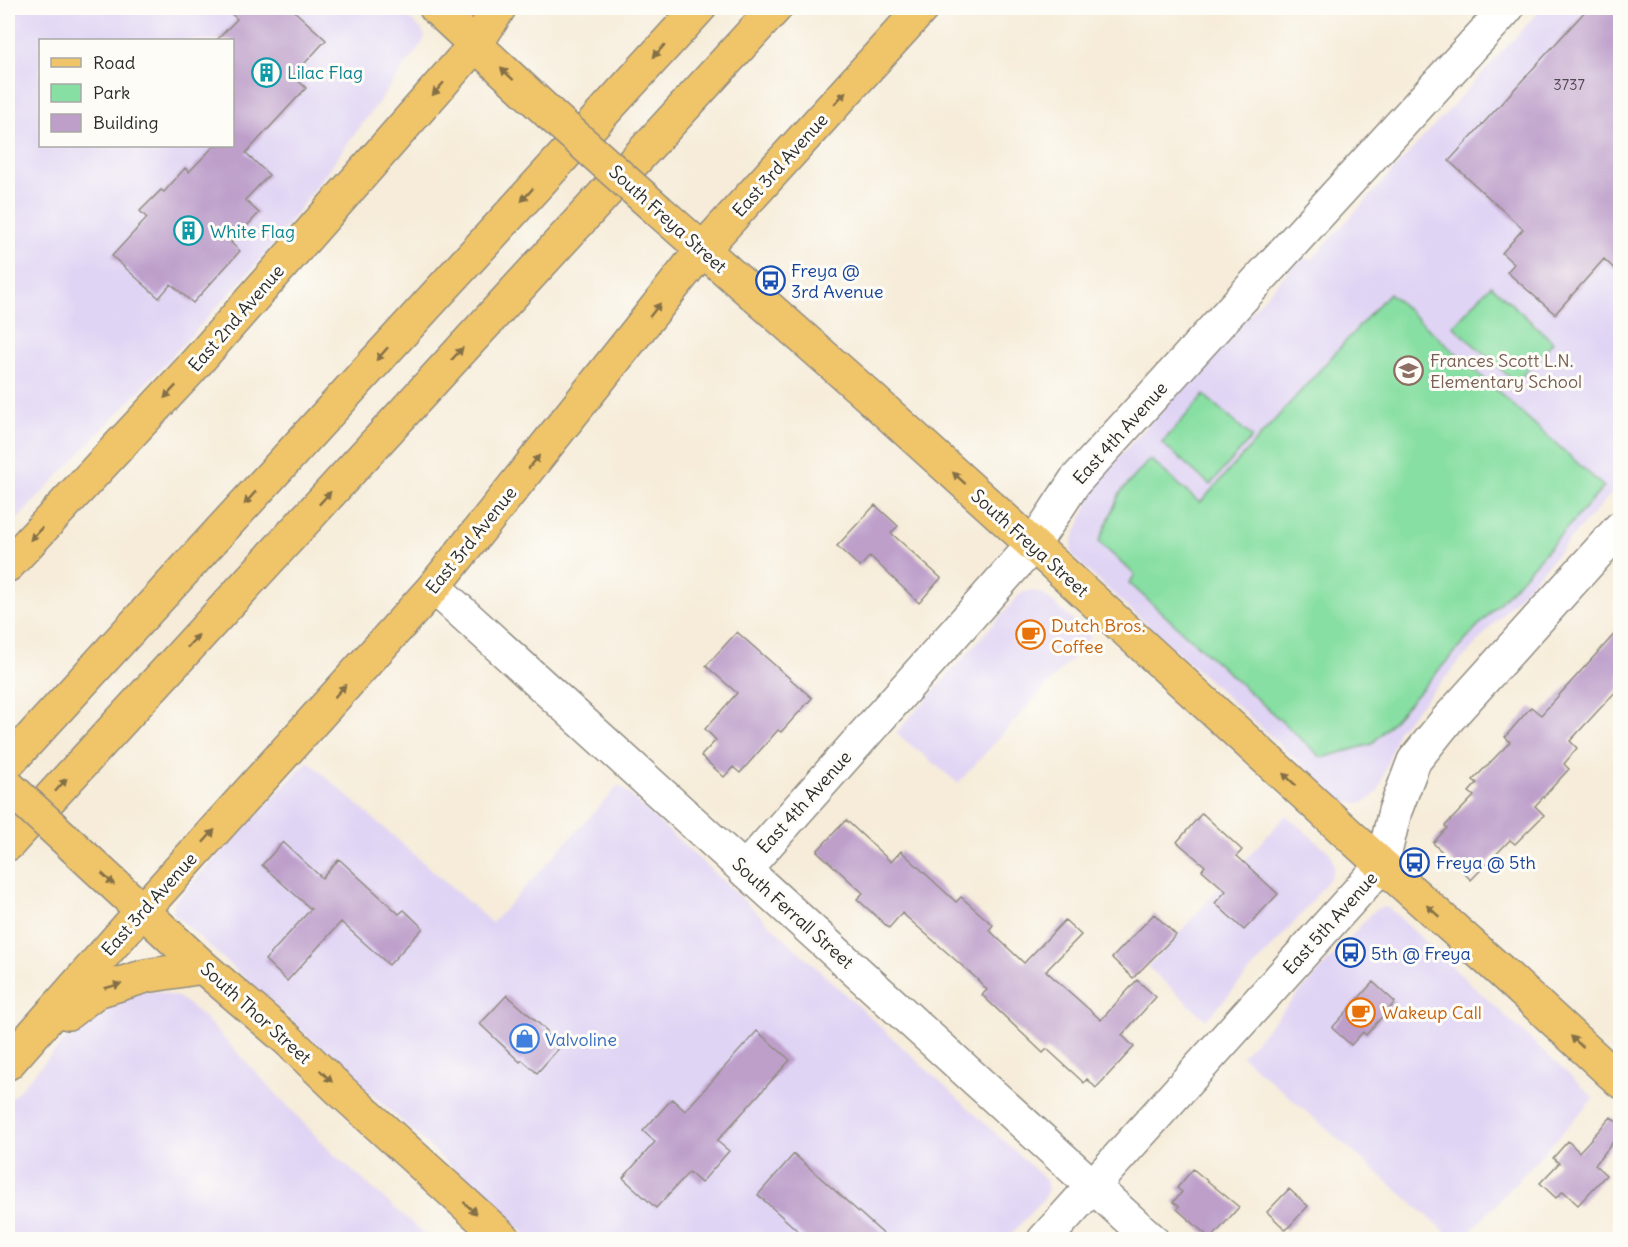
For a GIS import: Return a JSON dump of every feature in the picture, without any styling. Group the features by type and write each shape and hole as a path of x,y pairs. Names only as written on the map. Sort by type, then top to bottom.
{"main road":[{"name":"South Freya Street","path":"436,8 550,114 862,390 1620,1081"},
{"name":"East 2nd Avenue","path":"8,565 188,372 476,44 499,8"},
{"path":"8,763 699,8"},
{"path":"8,844 775,8"},
{"name":"East 3rd Avenue","path":"11,1059 434,586 702,250 922,8"},
{"name":"South Thor Street","path":"8,786 203,967 288,1040 505,1239"},
{"path":"11,1059 97,991 146,976 203,967"}],"street":[{"name":"East 4th Avenue","path":"744,870 1033,545 1076,481 1508,8"},
{"name":"East 5th Avenue","path":"1044,1239 1382,865 1395,811 1414,761 1620,528"},
{"name":"South Ferrall Street","path":"434,586 1152,1239"}],"shaded area":[{"path":"8,8 397,8 422,30 425,36 423,42 266,254 8,529"},
{"name":"Frances Scott L.N. Elementary School","path":"1542,8 1620,8 1620,484 1398,730 1379,789 1371,799 1361,803 1350,803 1340,799 1077,561 1071,552 1072,542 1098,480 1301,257 1312,259"},
{"path":"1031,591 1042,593 1091,637 958,783 896,733 1021,593"},
{"path":"308,761 492,923 619,785 1046,1180 1048,1189 1045,1197 1007,1239 531,1239 173,913 175,901"},
{"path":"1286,815 1330,853 1334,865 1332,875 1302,914 1206,1020 1148,967"},
{"path":"1382,907 1389,908 1594,1098 1464,1239 1454,1239 1242,1056 1375,910"},
{"path":"156,991 180,998 203,1016 331,1152 430,1239 8,1239 8,1102 79,1024 100,1006 127,992"}],"green space":[{"path":"1491,285 1553,342 1516,383 1453,326"},
{"path":"1389,293 1604,487 1372,744 1322,758 1129,583 1135,575 1099,542 1120,493 1150,459 1200,503"},
{"path":"1204,395 1252,437 1210,485 1162,443"}],"building":[{"name":"White Flag","path":"225,8 291,8 326,40 293,76 306,88 246,153 269,175 245,200 259,213 231,243 240,251 193,303 171,284 159,298 112,256 147,218 140,211 161,190 164,192 185,168 189,172 213,147 234,147 234,39 218,39 237,19"},
{"path":"1588,8 1620,8 1620,274 1604,259 1555,314 1507,272 1514,264 1502,253 1523,229 1449,161"},
{"path":"875,505 898,526 891,533 941,578 919,603 870,556 860,567 837,546"},
{"path":"1620,628 1620,687 1570,741 1577,748 1564,764 1569,769 1535,806 1544,815 1515,844 1510,840 1471,880 1433,843 1447,828 1445,826 1474,796 1469,792 1477,783 1473,780 1510,742 1505,737 1531,707 1541,715"},
{"path":"737,632 812,698 781,732 778,730 740,773 733,767 724,777 701,756 716,740 705,729 737,693 706,666"},
{"path":"1202,813 1242,850 1237,856 1278,894 1244,930 1215,903 1226,891 1202,870 1205,866 1177,842"},
{"path":"846,820 891,862 901,851 956,902 961,897 993,925 989,930 1024,963 1065,920 1081,935 1046,971 1101,1020 1137,980 1156,997 1122,1035 1134,1047 1096,1088 1087,1079 1084,1083 1047,1049 1043,1053 982,995 987,990 976,978 902,913 889,928 857,899 863,893 817,851"},
{"path":"283,842 322,878 339,859 399,914 404,910 423,928 389,965 341,922 287,981 265,960 311,909 262,865"},
{"path":"1154,914 1176,935 1133,978 1112,958"},
{"name":"Wakeup Call","path":"1373,982 1395,1002 1366,1035 1363,1032 1351,1045 1332,1028"},
{"name":"Valvoline","path":"507,995 547,1031 545,1033 560,1047 537,1073 522,1060 520,1062 480,1024"},
{"path":"757,1031 790,1060 717,1141 729,1151 701,1183 689,1172 656,1208 623,1178 655,1142 643,1131 672,1099 685,1111"},
{"path":"1611,1117 1620,1125 1620,1133 1595,1165 1606,1175 1578,1205 1563,1191 1556,1198 1540,1183 1559,1163 1553,1158 1568,1141 1579,1152"},
{"path":"794,1154 889,1239 807,1239 758,1195"},
{"path":"1193,1169 1239,1207 1211,1239 1177,1209 1179,1206 1173,1202 1182,1192 1177,1188"},
{"path":"1289,1189 1308,1206 1286,1230 1267,1212"}],"place":[{"name":"Lilac Flag","path":"266,72"},
{"name":"White Flag","path":"189,231"},
{"name":"Freya @ 3rd Avenue","path":"770,280"},
{"name":"Frances Scott L.N. Elementary School","path":"1409,370"},
{"name":"Dutch Bros. Coffee","path":"1030,635"},
{"name":"Freya @ 5th","path":"1415,862"},
{"name":"5th @ Freya","path":"1350,953"},
{"name":"Wakeup Call","path":"1361,1012"},
{"name":"Valvoline","path":"524,1039"}]}
